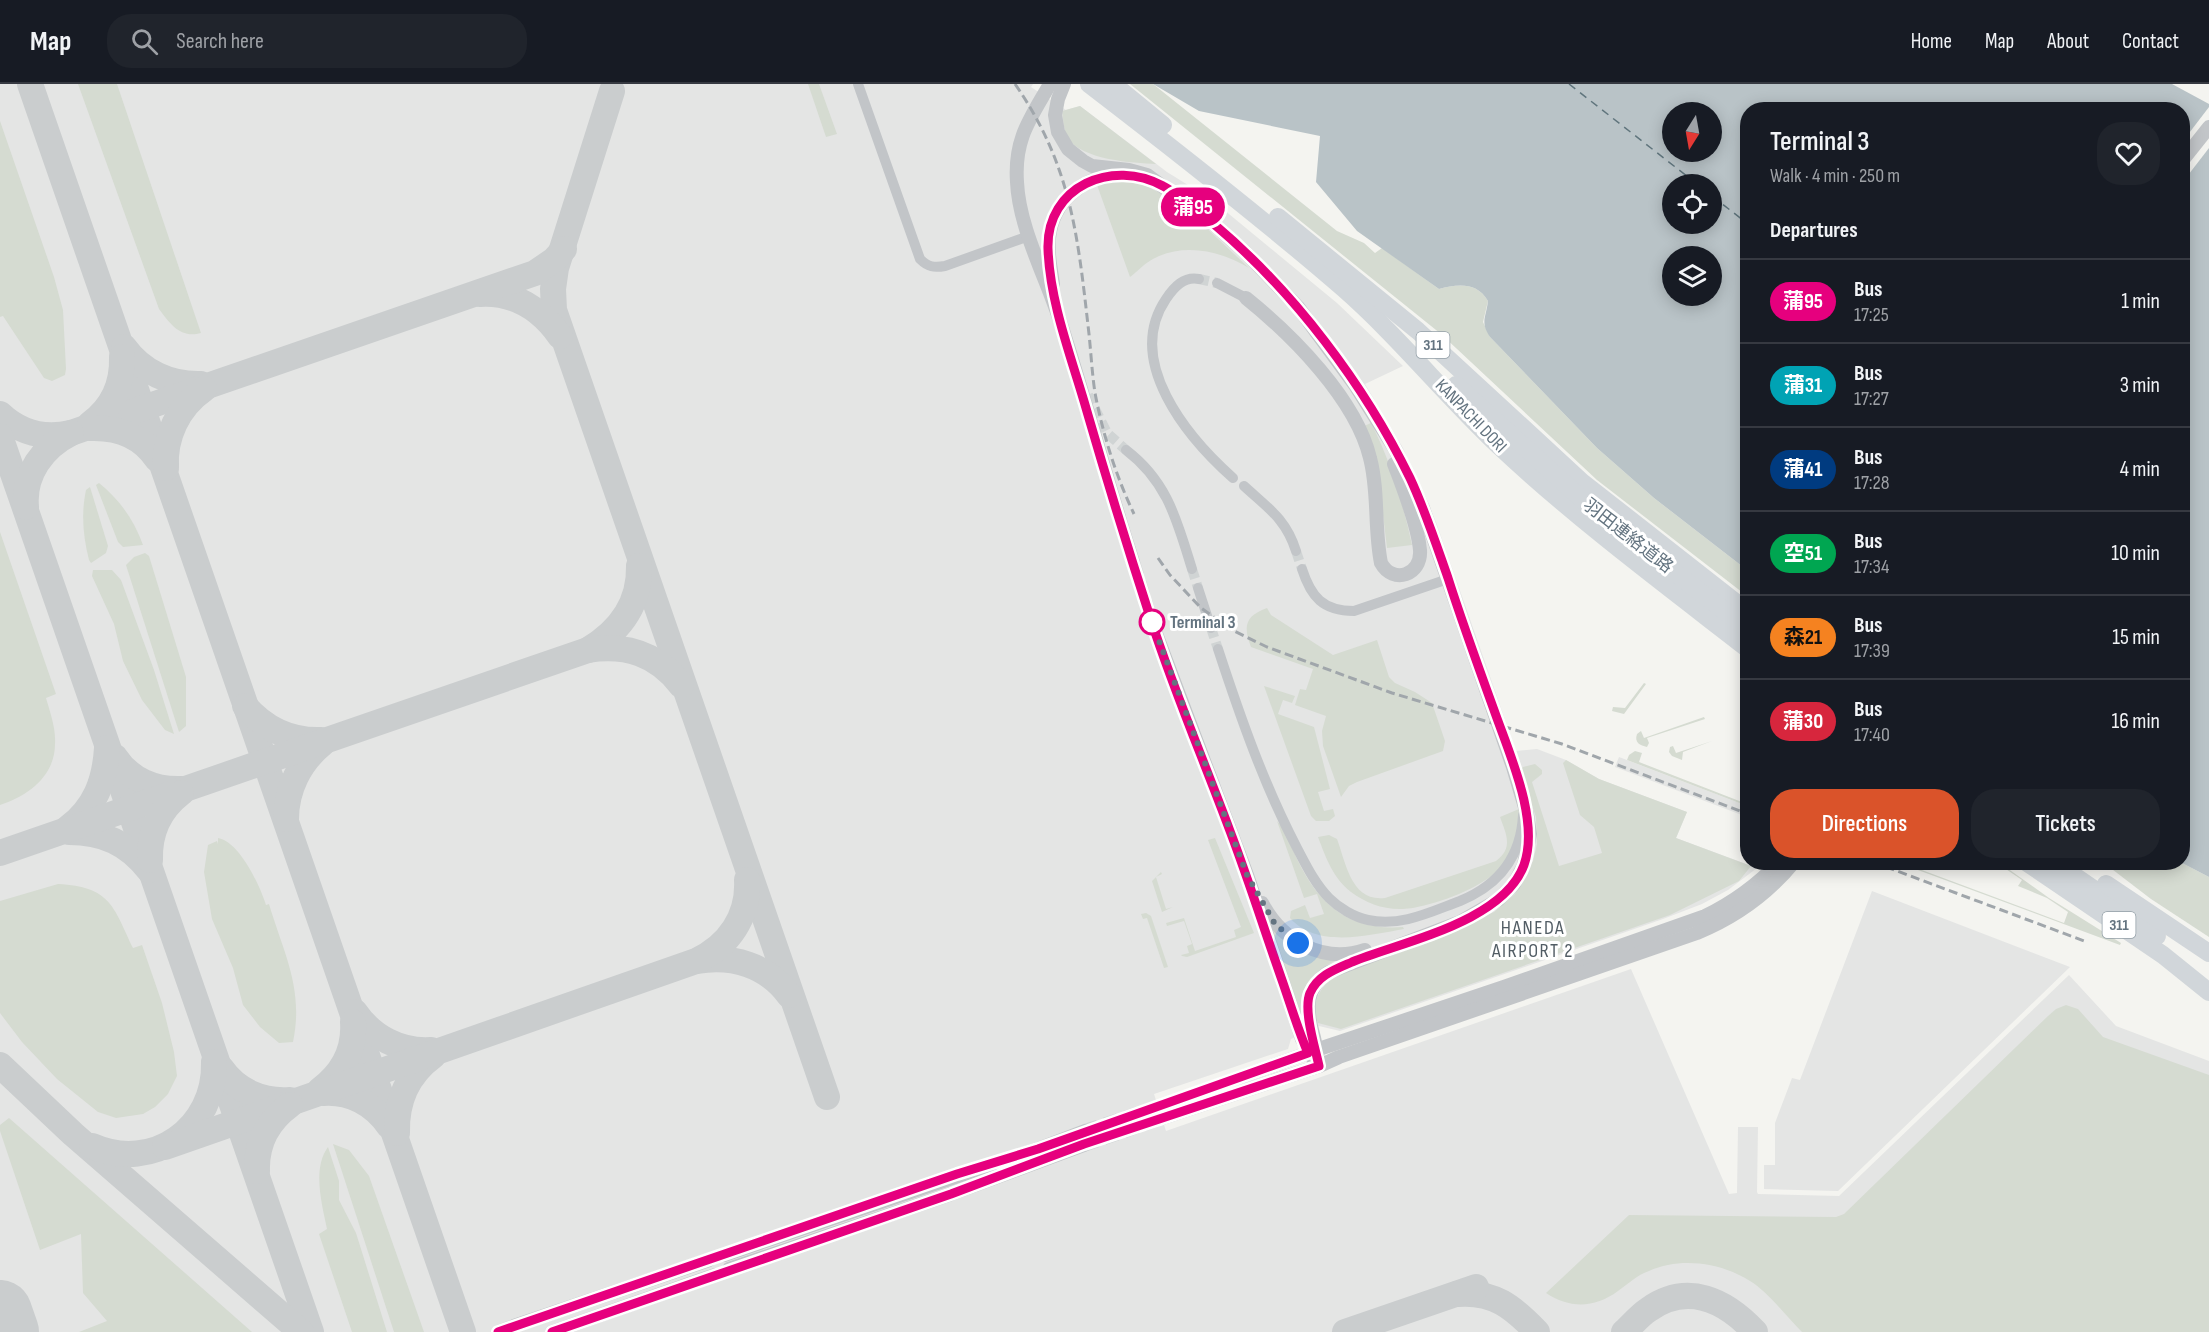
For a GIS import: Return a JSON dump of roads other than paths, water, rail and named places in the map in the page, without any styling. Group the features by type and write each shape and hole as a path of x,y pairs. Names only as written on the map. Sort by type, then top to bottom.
{"main road":[{"name":"KANPACHI DORI","path":"1089,84 1225,189 1372,315 1497,444 1532,476 1588,524 1740,643"},
{"name":"KANPACHI DORI","path":"1113,84 1418,331 1582,482 1740,606"},
{"path":"1372,315 1426,357 1514,438"},
{"path":"1418,331 1514,438"},
{"name":"羽田連絡道路","path":"1514,438 1595,511 1740,623"},
{"name":"311","path":"2038,870 2163,955 2209,992"},
{"name":"311","path":"2066,870 2108,899"},
{"name":"311","path":"2087,870 2209,953"},
{"path":"2108,899 2175,941 2209,967"},
{"path":"2108,899 2168,945 2209,984"}],"street":[{"path":"858,84 920,259 935,268 945,266 1029,236"},
{"path":"1050,84 1024,129 1018,154 1016,180 1018,199 1059,318 1133,562"},
{"path":"1064,84 1056,104 1055,121 1060,138 1068,149 1092,166 1137,171 1147,175 1216,226 1253,260 1298,307 1355,385 1395,449 1431,528 1527,814 1530,834 1524,865 1506,893 1489,907 1460,922 1324,975 1311,990 1307,1007 1312,1052"},
{"path":"2190,151 2209,127"},
{"path":"1059,318 1048,238 1053,219 1064,200 1089,181 1110,175 1132,176 1161,184"},
{"path":"1199,279 1192,278 1183,281 1160,308 1152,329 1152,360 1159,380 1182,420 1213,460 1233,478"},
{"path":"1217,283 1246,298 1273,321 1319,368 1335,389 1356,425 1370,457 1381,563 1388,572 1402,576 1415,569 1420,552 1384,433"},
{"path":"1076,372 1085,390"},
{"path":"1126,450 1148,469 1167,497 1192,569"},
{"path":"1244,486 1282,521 1291,533 1296,551"},
{"path":"1302,569 1307,586 1321,602 1346,611 1354,611 1448,579"},
{"path":"1198,588 1210,628"},
{"path":"1152,623 1319,1066"},
{"path":"1218,649 1252,746 1287,829 1323,892 1351,914 1379,921 1401,921 1466,898 1488,887 1505,870 1516,850 1522,826 1522,797"},
{"path":"1771,870 1749,891 1706,916 1312,1052 1160,1112 1319,1066 1339,1057 1717,925 1752,904 1769,890 1787,870"},
{"path":"1247,875 1265,910 1279,929 1306,947 1325,953 1358,952 1458,917 1470,915"},
{"path":"724,1255 1038,1149 1084,1138 951,1194 729,1269"},
{"path":"514,1326 710,1260"},
{"path":"552,1332 715,1275"}],"tunnel":[{"path":"1199,279 1217,283"},
{"path":"1088,395 1107,433 1126,450"},
{"path":"1296,551 1302,569"},
{"path":"1133,562 1152,623"},
{"path":"1192,569 1198,588"},
{"path":"1211,628 1218,649"},
{"path":"1085,1131 1158,1107"},
{"path":"1084,1145 1162,1118"},
{"path":"498,1332 514,1326"}],"railway":[{"path":"1015,84 1034,114 1061,174 1076,234 1098,409 1116,470 1134,514"},
{"path":"1158,558 1170,575 1201,608 1232,630 1267,647 1392,693 1562,744 1740,811"},
{"path":"1894,870 2087,942"}],"place":[{"name":"Terminal 3","path":"1152,622"}],"district":[{"name":"HANEDA AIRPORT 2","path":"1533,940"}]}
